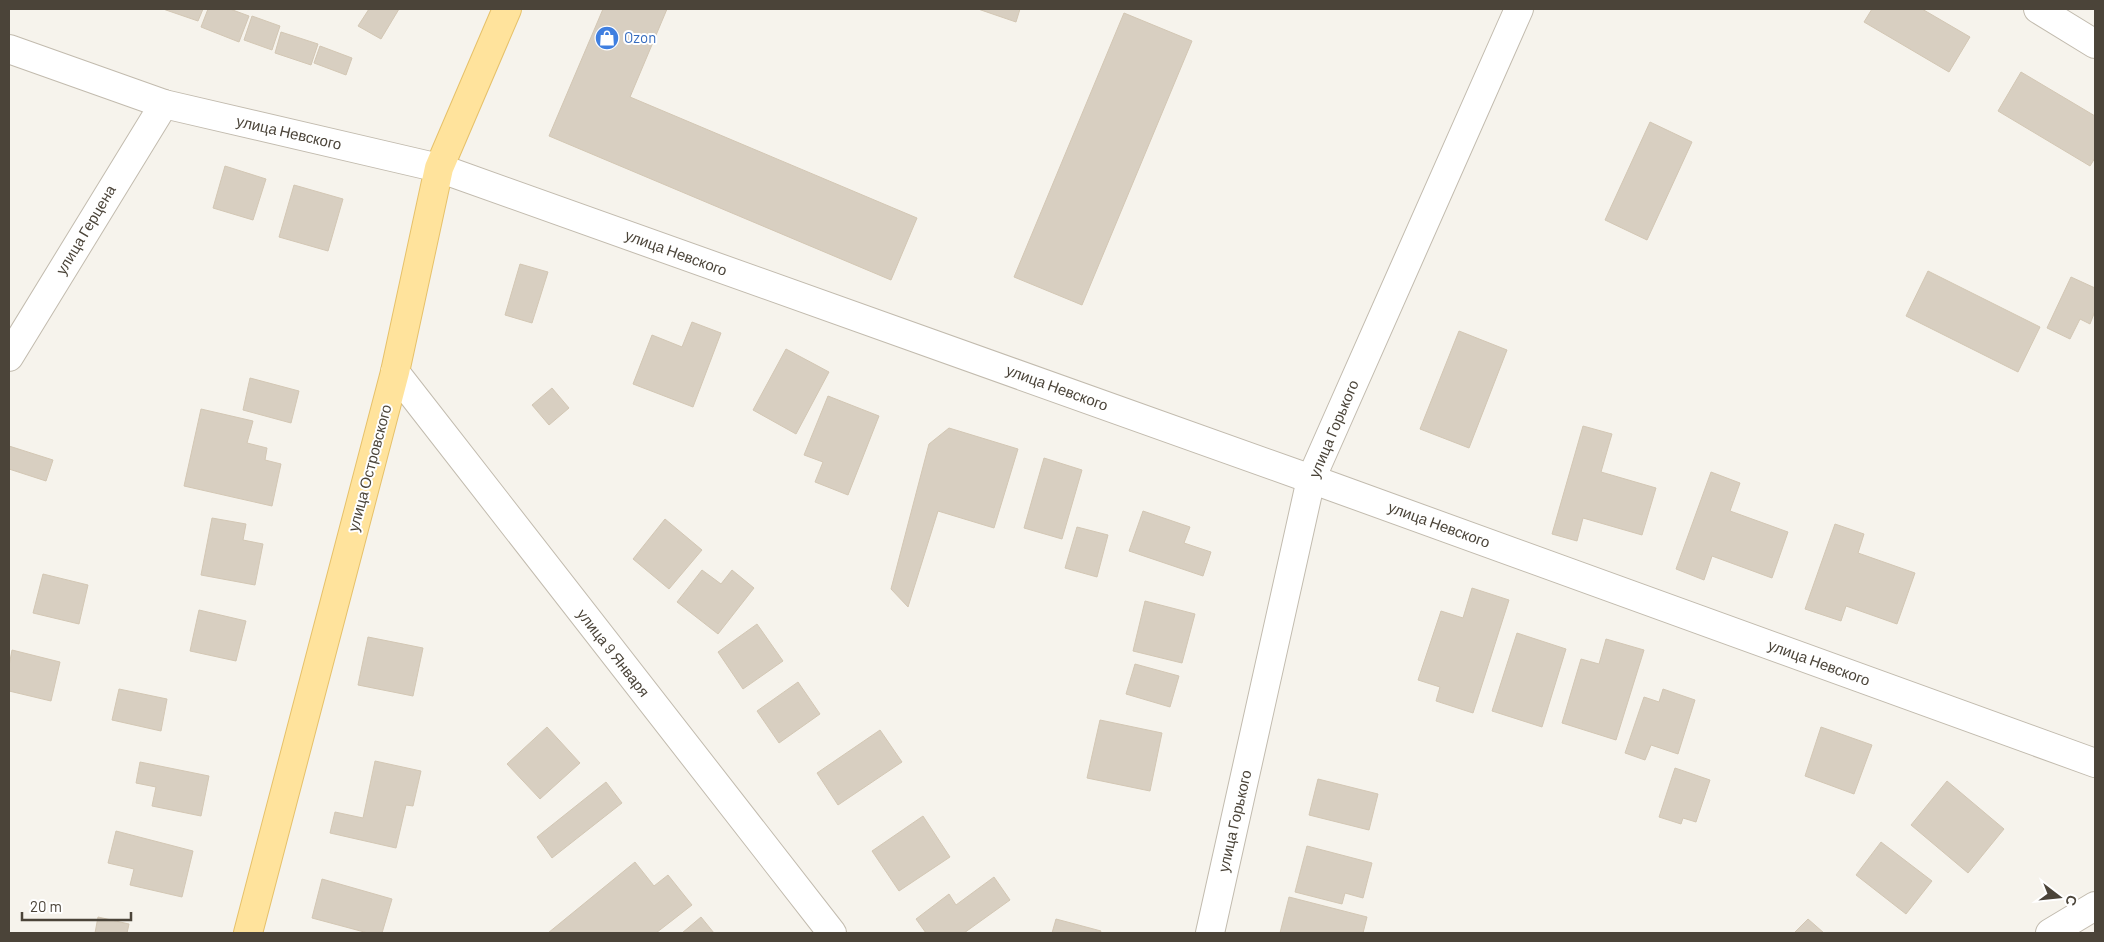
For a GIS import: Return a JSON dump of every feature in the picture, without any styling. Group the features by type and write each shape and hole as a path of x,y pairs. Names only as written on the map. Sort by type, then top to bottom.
{"main road":[{"name":"улица Островского","path":"248,933 395,372 439,168 507,9"}],"street":[{"name":"улица Горького","path":"1210,933 1311,479 1519,9"},
{"path":"2038,9 2095,44"},
{"name":"улица Невского","path":"9,49 164,104 439,168 1311,479 2095,764"},
{"name":"улица Герцена","path":"9,357 164,104"},
{"name":"улица 9 Января","path":"395,372 832,933"},
{"path":"2050,933 2095,906"}],"building":[{"path":"163,9 203,9 198,21"},
{"path":"208,9 230,9 249,16 239,42 201,27"},
{"path":"369,9 399,9 381,39 358,26"},
{"path":"603,9 667,9 630,97 917,218 891,280 549,136"},
{"path":"978,9 1020,9 1016,22"},
{"path":"1872,9 1922,9 1970,37 1949,72 1864,22"},
{"path":"1124,13 1192,41 1082,305 1014,277"},
{"path":"252,16 280,26 272,50 244,40"},
{"path":"281,32 318,44 311,65 275,53"},
{"path":"320,46 352,58 346,75 314,63"},
{"path":"2021,72 2095,116 2095,158 2090,166 1998,111"},
{"path":"1650,122 1692,142 1647,240 1605,220"},
{"path":"225,166 266,179 253,220 213,208"},
{"path":"294,185 343,199 328,251 279,237"},
{"path":"520,264 548,272 532,323 505,315"},
{"path":"1928,271 2040,327 2018,372 1906,316"},
{"path":"2071,277 2095,288 2095,311 2090,324 2080,319 2070,339 2047,328"},
{"path":"692,322 721,333 693,407 633,384 652,335 682,347"},
{"path":"1459,331 1507,350 1469,448 1420,429"},
{"path":"786,349 829,372 796,434 753,410"},
{"path":"250,378 299,391 291,423 243,410"},
{"path":"552,388 569,408 549,425 532,405"},
{"path":"828,396 879,416 848,495 815,482 823,462 804,455"},
{"path":"201,409 253,421 247,443 267,448 265,460 281,464 272,506 184,486"},
{"path":"1583,426 1612,434 1601,472 1656,488 1642,535 1583,518 1577,541 1552,534"},
{"path":"949,428 1018,449 994,528 938,511 908,607 891,589 929,444"},
{"path":"9,446 53,460 46,481 9,469"},
{"path":"1044,458 1082,470 1062,539 1024,528"},
{"path":"1711,472 1740,483 1730,511 1788,532 1772,578 1712,556 1704,580 1676,569"},
{"path":"1143,511 1190,527 1184,543 1211,552 1203,576 1129,551"},
{"path":"212,518 246,524 243,540 263,544 255,585 201,575"},
{"path":"665,519 702,550 669,589 633,559"},
{"path":"1835,524 1864,534 1858,553 1915,573 1897,624 1846,606 1841,621 1805,609"},
{"path":"1077,527 1108,535 1097,577 1065,568"},
{"path":"702,570 721,584 732,570 754,588 718,634 677,602"},
{"path":"43,574 88,585 79,624 33,613"},
{"path":"1472,588 1509,600 1473,713 1436,701 1440,687 1418,680 1441,611 1463,618"},
{"path":"1145,601 1195,614 1182,663 1133,651"},
{"path":"199,610 246,621 236,661 190,651"},
{"path":"757,624 783,661 743,689 718,652"},
{"path":"1517,633 1566,649 1542,727 1492,711"},
{"path":"368,637 423,648 413,696 358,685"},
{"path":"1606,639 1644,650 1616,740 1562,723 1581,659 1599,664"},
{"path":"12,650 60,662 51,701 9,691 9,666"},
{"path":"1135,664 1179,676 1170,707 1126,694"},
{"path":"798,682 820,714 779,743 757,711"},
{"path":"119,689 167,699 161,731 112,720"},
{"path":"1663,689 1695,700 1678,754 1651,745 1645,760 1625,753 1644,697 1659,702"},
{"path":"1100,720 1162,733 1150,791 1087,778"},
{"path":"547,727 580,763 540,799 507,764"},
{"path":"1821,727 1872,745 1854,794 1805,776"},
{"path":"880,730 902,762 838,805 817,773"},
{"path":"375,761 421,771 413,806 406,805 396,848 330,833 335,812 363,818"},
{"path":"140,762 209,776 201,816 152,806 156,787 136,783"},
{"path":"1675,768 1710,780 1696,822 1683,818 1681,824 1659,817"},
{"path":"1318,779 1378,794 1369,830 1309,815"},
{"path":"1947,781 2004,829 1968,873 1911,825"},
{"path":"606,782 622,803 552,858 537,837"},
{"path":"923,816 950,857 899,891 872,851"},
{"path":"116,831 193,851 182,897 130,885 134,869 108,863"},
{"path":"1881,842 1932,881 1906,914 1856,875"},
{"path":"1307,846 1372,863 1363,898 1345,893 1342,904 1295,892"},
{"path":"635,862 654,886 668,875 692,905 656,933 548,933"},
{"path":"994,877 1010,900 964,933 926,933 916,919 949,894 956,905"},
{"path":"322,879 392,899 382,933 368,933 312,918"},
{"path":"1289,897 1367,917 1363,933 1280,933"},
{"path":"98,917 129,924 127,933 95,933"},
{"path":"701,917 714,933 682,933"},
{"path":"1056,919 1101,931 1100,933 1052,933"},
{"path":"1808,919 1824,933 1794,933"}],"place":[{"name":"Ozon","path":"607,38"}]}
